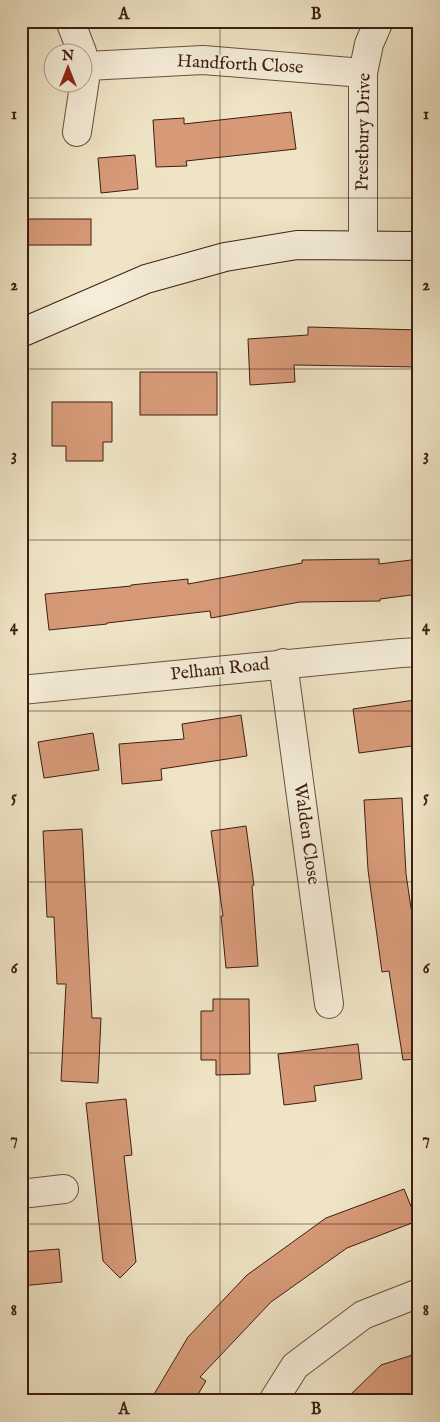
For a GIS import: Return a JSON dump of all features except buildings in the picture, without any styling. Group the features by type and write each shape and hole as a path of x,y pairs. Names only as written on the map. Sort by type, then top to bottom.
{"street":[{"path":"70,21 78,42"},
{"name":"Prestbury Drive","path":"362,244 363,73 369,44 379,21"},
{"name":"Handforth Close","path":"92,58 203,60 363,73"},
{"path":"77,132 81,92"},
{"path":"21,333 146,279 225,257 297,245 362,244 419,246"},
{"name":"Pelham Road","path":"21,690 419,652"},
{"name":"Walden Close","path":"283,664 329,1004"},
{"path":"21,1194 64,1189"},
{"path":"273,1401 295,1366 362,1315 419,1293"}]}
